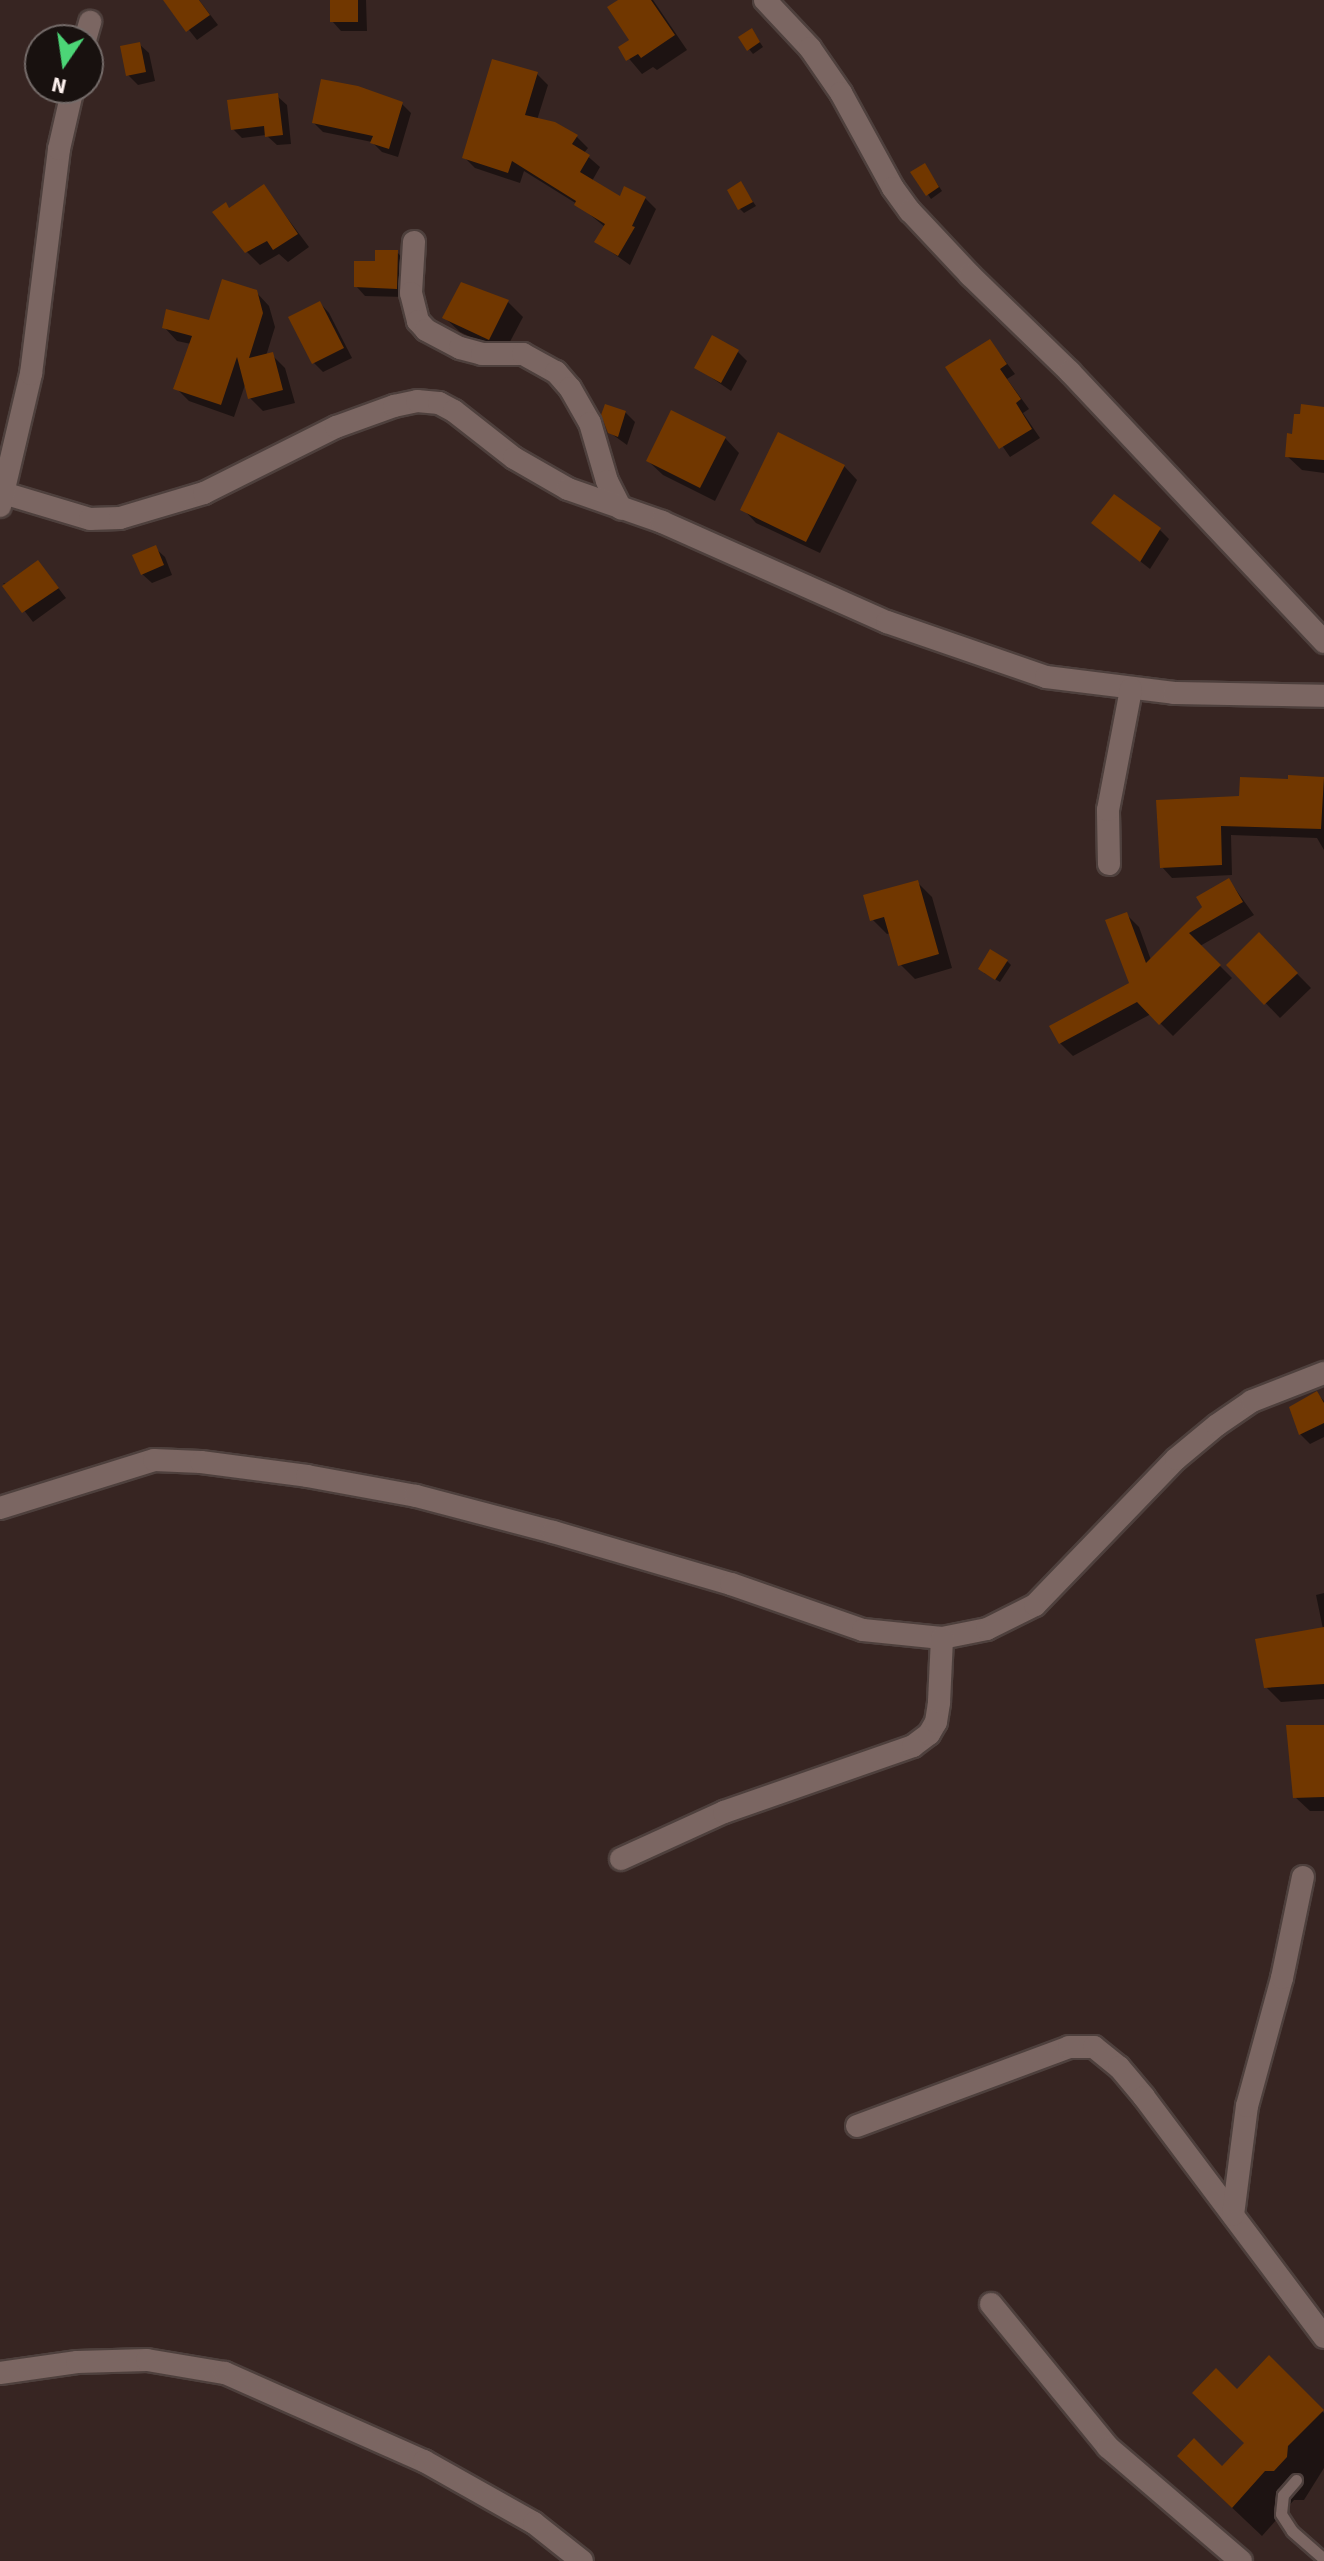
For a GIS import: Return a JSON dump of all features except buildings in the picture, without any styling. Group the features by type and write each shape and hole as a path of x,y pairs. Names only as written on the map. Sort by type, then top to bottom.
{"street":[{"path":"765,0 810,48 841,93 893,188 910,211 970,275 1070,372 1324,642"},
{"path":"69,104 59,149 31,374 2,498 90,519 120,518 204,493 336,427 417,401 439,403 545,478 662,522 887,622 1046,677 1131,689 1324,696"},
{"path":"414,242 411,293 418,321 426,330 460,348 482,354 523,354 556,372 570,388 590,423 607,481 621,509"},
{"path":"1109,864 1108,810 1131,689"},
{"path":"0,1508 154,1460 201,1462 292,1474 416,1496 538,1528 731,1584 863,1630 942,1638 987,1629 1035,1605 1176,1459 1235,1411 1252,1401 1324,1373"},
{"path":"621,1859 724,1812 913,1746 929,1734 939,1702 942,1638"},
{"path":"1233,2215 1247,2106 1282,1978 1303,1877"},
{"path":"857,2126 1069,2047 1094,2047 1119,2067 1324,2337"},
{"path":"991,2304 1108,2447 1241,2561"},
{"path":"0,2373 77,2362 147,2360 225,2373 424,2461 534,2523 582,2561"}],"lane":[{"path":"1296,2480 1283,2495 1281,2514 1292,2531 1324,2559"}]}
